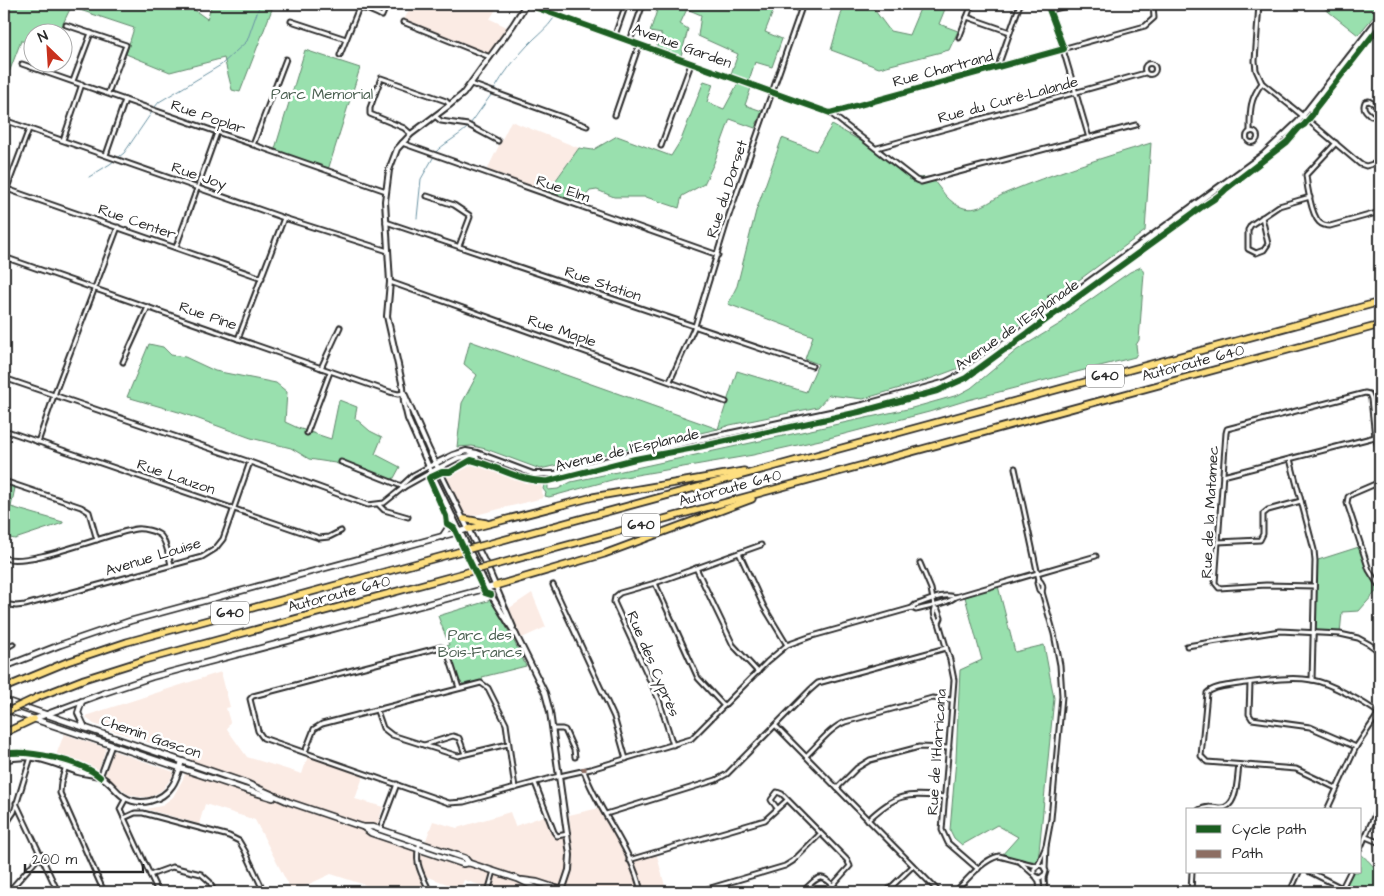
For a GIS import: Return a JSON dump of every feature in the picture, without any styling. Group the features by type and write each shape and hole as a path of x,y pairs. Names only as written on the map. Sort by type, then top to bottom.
{"highway":[{"name":"Autoroute 640","path":"5,688 67,662 132,641 1380,302"},
{"name":"Autoroute 640","path":"4,711 133,663 1380,325"},
{"path":"469,529 603,495 770,467"},
{"path":"496,586 604,554 784,486"},
{"path":"464,519 489,524"},
{"path":"4,733 34,719"}],"main road":[{"path":"442,537 453,516"},
{"path":"4,667 60,645 125,623 469,529"},
{"path":"34,719 82,700 174,671 496,586"},
{"name":"Chemin Gascon","path":"4,700 246,783 289,802"},
{"path":"82,700 78,712 85,728"},
{"name":"Chemin Gascon","path":"4,711 34,719 243,789 289,802 363,827 371,833 418,849 463,864 469,863 494,871 544,892"},
{"name":"Chemin Gascon","path":"363,827 373,827 420,842 465,858 469,863"},
{"name":"Chemin Gascon","path":"518,880 537,882 564,892"}],"street":[{"path":"340,55 358,10 366,9 382,16 387,4"},
{"path":"525,4 522,13 471,84 450,105 410,134 394,155 385,201 390,282 387,316 404,393 438,469 496,586 516,635 546,697 553,729 568,834 570,862 564,892"},
{"name":"Avenue Garden","path":"525,4 830,113 921,182 1089,138"},
{"path":"615,35 626,4"},
{"path":"630,41 643,4"},
{"name":"Rue du Dorset","path":"670,381 695,326 729,215 803,4"},
{"path":"959,38 972,4"},
{"path":"998,67 1020,4"},
{"path":"1047,4 1064,49 1089,138 1136,125"},
{"path":"1050,10 1074,4"},
{"name":"Rue Chartrand","path":"830,113 1145,26 1154,18 1153,4"},
{"path":"1259,4 1255,62 1256,70 1262,83 1360,164 1366,166 1380,162"},
{"path":"967,17 1010,32"},
{"name":"Avenue de l'Esplanade","path":"428,467 455,454 473,452 534,474 552,474 628,454 876,401 938,384 956,377 1253,163 1278,142 1303,115 1380,17"},
{"path":"292,21 346,39"},
{"path":"403,22 490,57"},
{"path":"72,27 126,45 108,93"},
{"path":"73,81 91,34"},
{"path":"614,115 639,45"},
{"path":"253,145 286,59"},
{"path":"661,146 691,64"},
{"name":"Rue Poplar","path":"46,72 386,191"},
{"name":"Rue du Curé-Lalande","path":"876,148 1146,73"},
{"path":"410,134 404,128 370,114 374,94 381,78 446,101 450,105"},
{"path":"1250,132 1251,103 1262,83"},
{"path":"63,140 82,84"},
{"path":"471,84 587,126"},
{"path":"106,155 125,100"},
{"path":"1380,111 1376,105 1369,101 1365,102 1364,109 1371,116 1380,116"},
{"path":"435,116 441,121 468,125 498,142"},
{"name":"Rue Joy","path":"4,120 284,218 388,250"},
{"path":"4,196 29,129"},
{"path":"176,247 217,132"},
{"name":"Rue Elm","path":"402,143 718,255"},
{"path":"1336,143 1306,175 1316,219 1324,226 1330,226 1380,212"},
{"name":"Rue Center","path":"6,188 262,278"},
{"path":"427,196 454,205 469,215 470,218 459,246"},
{"path":"1262,217 1268,244 1264,250 1256,253 1248,249 1248,230 1251,224 1279,206 1310,197"},
{"path":"238,339 284,218"},
{"name":"Rue Station","path":"386,222 812,366"},
{"path":"38,442 118,227"},
{"name":"Rue Pine","path":"4,257 330,372 390,392 404,393"},
{"name":"Rue Maple","path":"390,282 726,402"},
{"path":"1051,297 1057,305"},
{"path":"123,362 148,307"},
{"path":"321,368 340,327"},
{"path":"307,434 330,372"},
{"path":"4,378 250,462 364,504 379,504 388,500 413,475 428,467"},
{"path":"404,393 408,418 428,467 488,588 516,635"},
{"name":"Rue de la Matamec","path":"1314,586 1266,584 1220,588 1215,583 1227,429 1365,393 1369,394 1372,399 1375,437"},
{"name":"Rue Lauzon","path":"4,430 319,538 328,537 341,531"},
{"path":"1223,476 1375,437 1380,453"},
{"name":"Avenue de l'Esplanade","path":"431,472 467,456 485,456"},
{"path":"1290,459 1314,550 1312,680"},
{"name":"Avenue Louise","path":"4,604 9,606 24,605 202,557 215,549 223,540 250,462"},
{"path":"341,462 403,486 431,472"},
{"path":"1015,468 1039,580 1044,588 1042,592 1054,634 1060,665 1062,696 1051,819 1046,846 1045,892"},
{"path":"4,481 81,507 89,512 97,540"},
{"path":"1380,482 1352,494 1348,497 1347,503 1368,570 1380,588"},
{"path":"1218,542 1260,540 1263,534 1263,514 1268,510 1301,501"},
{"path":"379,504 384,510 408,517"},
{"path":"4,558 17,560 138,528 160,534 163,538 171,566"},
{"name":"Rue des Cyprès","path":"673,746 659,700 614,602 615,597 620,593 655,584 761,545"},
{"path":"739,552 764,607 787,645"},
{"path":"459,688 447,651 441,647 253,696 250,699 258,731 263,738 449,803 464,802 584,771 673,746 691,739 787,645 912,608 916,610 952,600 956,597 1095,556"},
{"name":"Rue de l'Harricana","path":"920,563 931,589 934,604 941,618 939,622 954,680 942,830 948,843 978,869"},
{"path":"696,568 733,645 758,672"},
{"path":"655,584 698,678 724,706"},
{"path":"553,585 614,717 626,758"},
{"path":"1187,646 1280,631 1340,634 1358,638 1380,652"},
{"path":"4,649 14,644"},
{"path":"606,814 716,780 727,774 818,683 946,648"},
{"path":"1328,808 1356,748 1380,714 1324,683 1312,680 1278,680 1250,683 1213,689 1206,694 1201,756 1207,762 1296,769 1336,788"},
{"path":"305,752 314,729 322,724 482,683 488,688 506,724 515,788"},
{"path":"1250,683 1250,714 1252,720 1310,727 1356,748"},
{"path":"806,756 839,724 932,698 952,700"},
{"path":"377,710 383,728 392,735 458,756 508,744"},
{"path":"776,726 940,892"},
{"path":"553,729 563,729 566,732 575,757"},
{"path":"424,745 453,736 459,738 465,754"},
{"path":"100,777 112,745"},
{"path":"837,788 857,768 870,760 919,747 949,748"},
{"path":"4,760 15,757 31,757 66,766 100,777 126,798 145,802 161,797 172,786 182,761"},
{"path":"4,827 10,820 31,757"},
{"path":"1203,808 1224,808 1228,806 1235,791 1239,765"},
{"path":"66,766 60,793 104,891 99,892"},
{"path":"584,771 629,860 641,892"},
{"path":"535,783 554,832 557,836 568,834"},
{"path":"380,829 397,784"},
{"path":"777,808 771,800 777,792 782,794 847,860 850,866 833,885"},
{"path":"868,820 882,806 897,798 912,795 945,797"},
{"path":"126,798 120,808 158,892"},
{"path":"629,860 765,820 787,800"},
{"path":"16,803 58,892"},
{"path":"1362,845 1380,804"},
{"path":"124,818 135,813 143,813 229,836 239,841 264,892"},
{"path":"698,892 785,866 793,861 820,834"},
{"path":"1366,837 1380,843"},
{"path":"420,842 417,861 430,892"},
{"path":"1035,876 1034,869 1038,865 1046,846"},
{"path":"8,892 41,855"},
{"path":"956,892 978,869 993,857 999,856 1043,866 1045,869"},
{"path":"1020,862 1039,881 1040,892"},
{"path":"886,892 913,866"},
{"path":"150,875 170,868 201,874 210,882 214,892"},
{"path":"488,892 494,871"},
{"path":"1191,892 1192,874"},
{"path":"1290,892 1298,874"},
{"path":"1314,874 1342,888"},
{"path":"1340,892 1349,874"},
{"path":"1035,876 1040,878 1045,875"},
{"path":"802,892 820,877 824,877 840,892"}],"shaded area":[{"path":"412,4 441,4 456,9 459,4 499,4 490,19 507,27 489,54 404,20"},
{"path":"511,121 579,148 546,192 486,172"},
{"path":"474,461 524,479 541,482 543,498 468,517 462,510 445,472 450,473"},
{"path":"532,593 546,627 522,638 508,609"},
{"path":"221,672 230,707 226,708 230,722 227,729 247,757 302,774 309,753 364,774 355,799 383,807 374,835 422,851 433,821 457,828 510,812 515,826 544,816 556,837 571,837 569,815 599,808 629,860 656,852 665,886 669,892 491,892 492,889 464,880 460,889 426,876 429,887 416,892 387,892 331,874 292,892 255,820 205,804 199,824 146,809 161,806 173,797 192,757 94,724 86,718 88,715"},
{"path":"64,734 106,748 99,769 94,770 55,758"},
{"path":"114,751 174,772 162,790 150,797 128,794 105,775"}],"green space":[{"path":"4,4 186,4 207,19 212,4 274,4 240,92 232,90 224,58 170,72 126,54 134,28 71,7 64,22 22,22 22,41 5,83"},
{"path":"659,4 776,4 765,32 782,39 772,67 755,62 749,80 731,74 738,54 698,36 701,15 687,9 680,24 688,29 681,56 656,48 662,34 650,32"},
{"path":"844,4 870,4 890,31 909,35 922,4 947,4 939,24 958,31 949,50 879,68 831,50"},
{"path":"1319,4 1380,4 1380,9 1358,35"},
{"name":"Parc Memorial","path":"305,50 360,68 328,170 274,152"},
{"path":"704,81 713,84 707,102 724,109 738,83 751,88 745,105 762,111 755,128 730,119 704,184 682,196 679,208 646,197 614,197 597,190 590,191 580,202 548,191 579,148 593,150 617,136 671,156 681,140"},
{"path":"832,125 861,141 877,146 917,178 931,177 954,203 970,209 981,207 1006,193 1042,179 1151,143 1145,231 962,367 927,380 863,399 829,395 818,407 718,429 737,371 806,392 818,364 805,359 813,336 728,304 737,286 756,211 782,138 816,151"},
{"path":"1141,267 1144,273 1139,340 1136,345 1137,353 1135,357 829,438 753,455 619,478 549,497 545,496 546,493 543,489 544,485 547,484 548,490 558,489 571,482 912,408 958,395 971,388 1017,350 1063,322 1067,316 1130,272"},
{"path":"470,341 718,429 540,469 486,449 472,446 457,447 462,403 477,375 464,364"},
{"path":"149,344 163,347 171,355 185,357 215,371 276,383 287,392 285,422 331,439 339,400 357,407 355,418 370,431 382,437 375,454 400,467 394,478 384,481 335,463 309,459 291,448 251,438 182,413 127,397"},
{"path":"4,484 15,488 11,507 63,523 15,539 5,537 4,539"},
{"path":"1362,546 1369,570 1380,587 1359,611 1342,612 1340,634 1314,634 1315,561"},
{"path":"998,586 1015,652 1044,645 1054,698 1038,862 1001,856 1018,837 997,825 962,845 954,838 950,830 956,759 960,670 982,660 965,597"},
{"name":"Parc des Bois-Francs","path":"491,600 526,666 482,677 483,680 463,684 457,676 448,650 444,646 449,645 438,616"},
{"path":"1362,855 1378,874 1380,892 1340,892 1348,874 1362,874"}],"waterway":[{"path":"155,107 159,102 221,65 247,41 260,4"},
{"path":"558,12 564,4"},
{"path":"494,90 518,56 554,18"},
{"path":"471,123 491,95"},
{"path":"89,177 124,153 152,112"},
{"path":"436,152 467,128"},
{"path":"417,218 421,179 433,158"}],"cycle path":[{"path":"526,4 830,113 1064,49 1047,4"},
{"path":"491,595 485,593 454,528 447,524 446,516 429,478 442,472 450,472 471,460 520,477 549,481 635,459 859,412 937,391 966,378 1217,197 1287,142 1313,114 1380,26"},
{"path":"4,754 26,753 68,761 92,771 100,777"}]}
